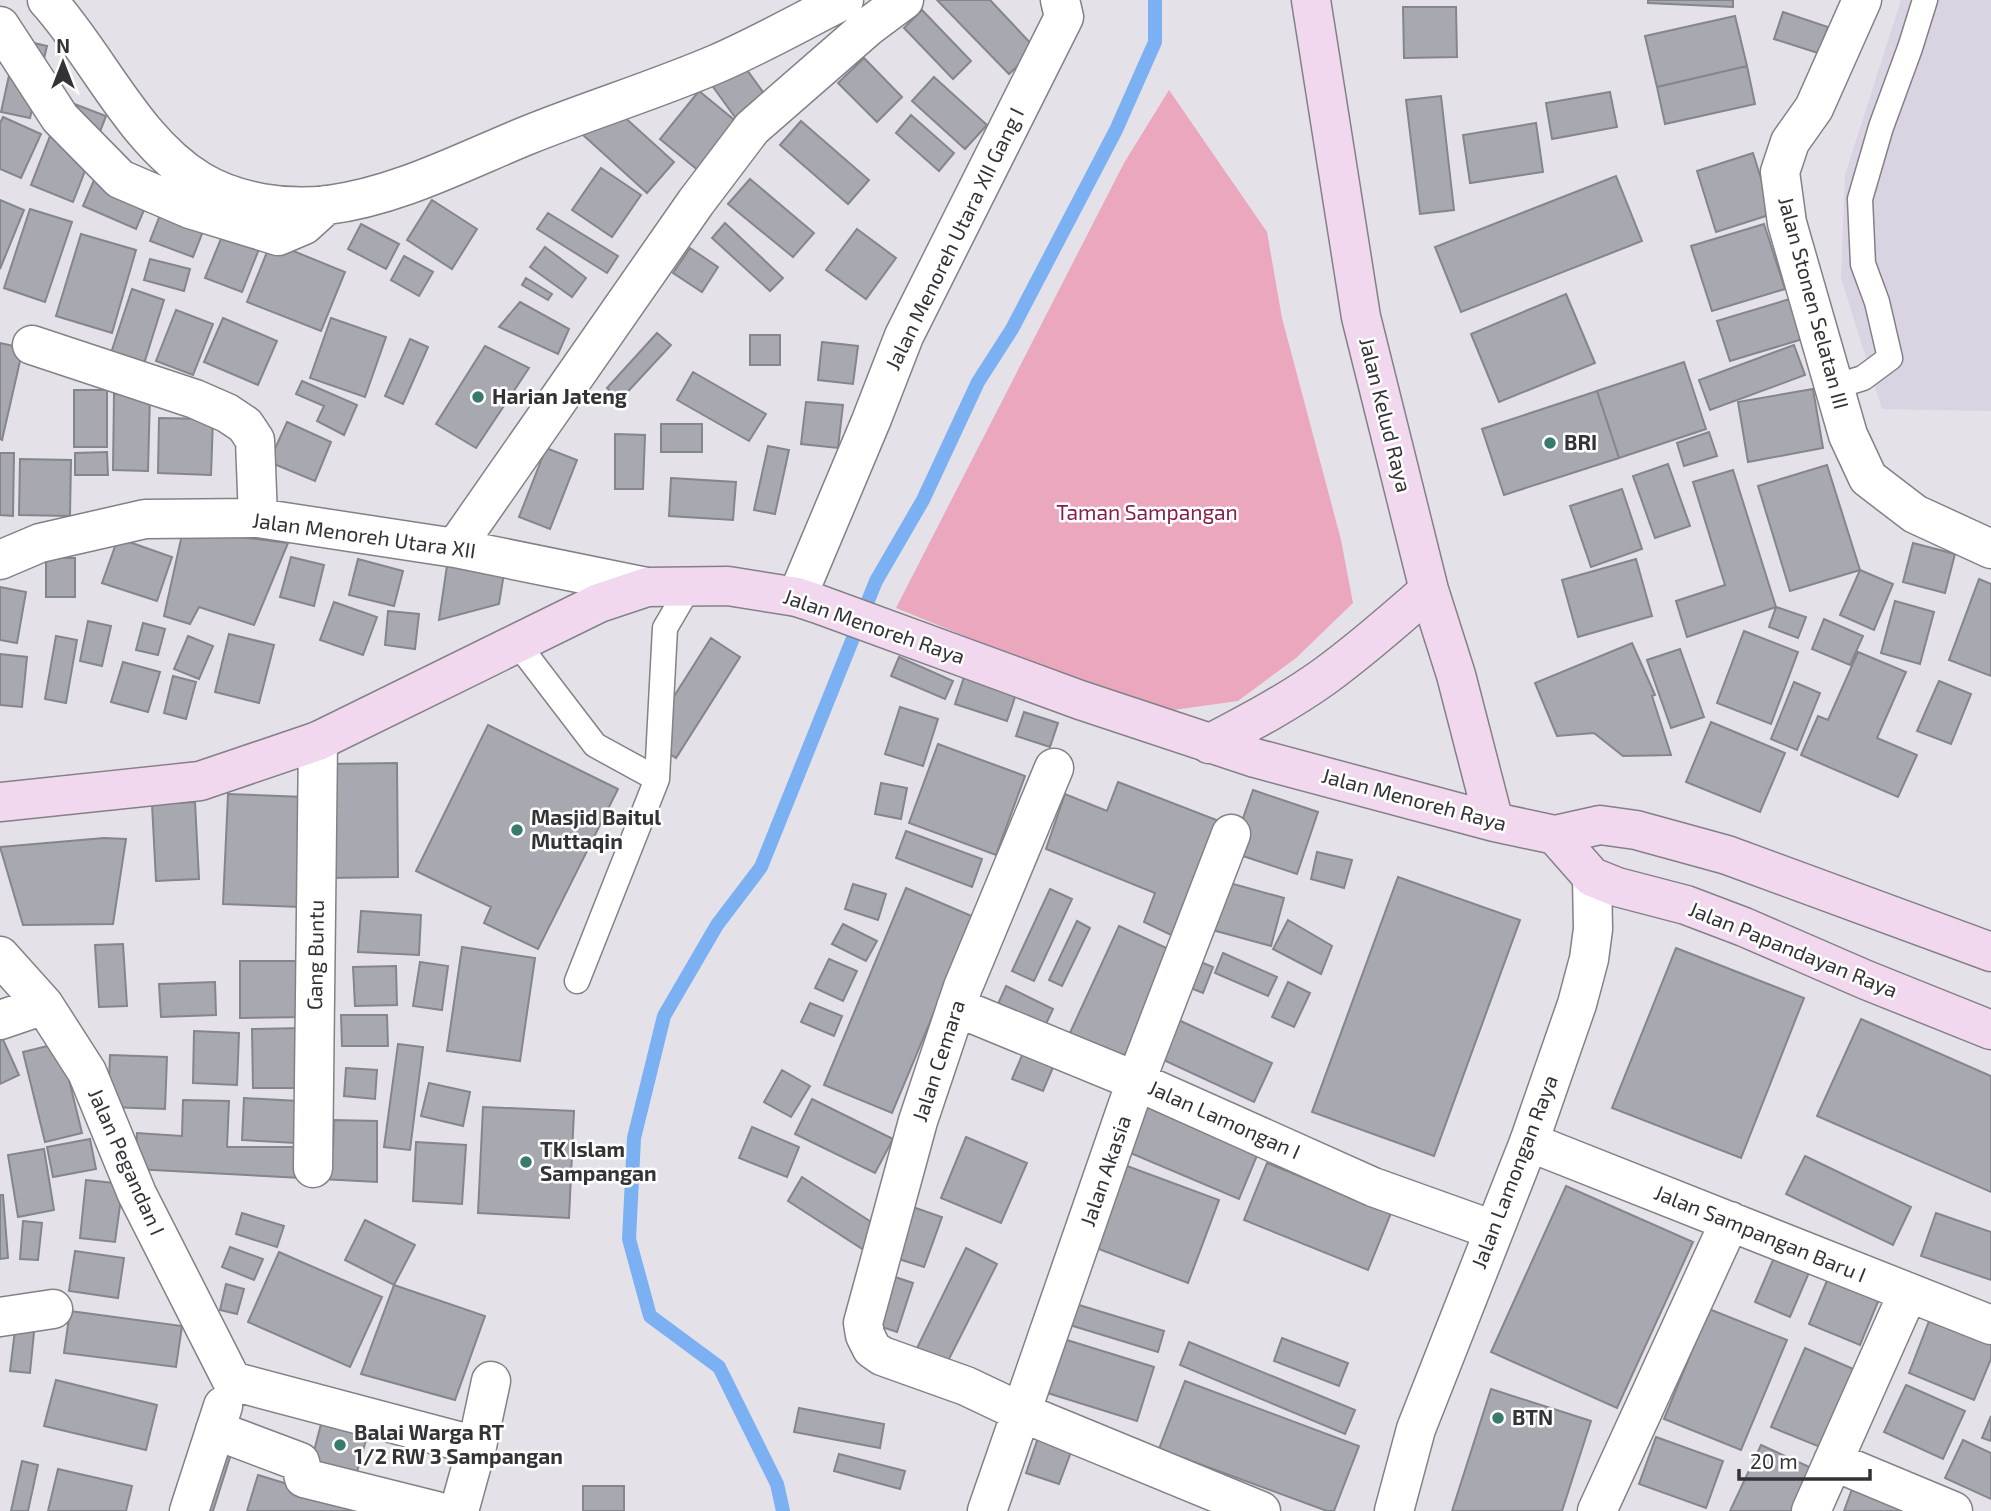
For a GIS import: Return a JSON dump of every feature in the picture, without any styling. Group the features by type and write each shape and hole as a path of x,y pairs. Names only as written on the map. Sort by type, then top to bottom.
{"main road":[{"name":"Jalan Kelud Raya","path":"1311,0 1361,317 1429,590 1456,675 1494,822"},
{"name":"Jalan Menoreh Raya","path":"0,803 200,781 318,741 598,603 648,587 729,586 807,601 1080,701 1209,744 1494,822 1555,835 1600,825"},
{"path":"1209,744 1272,710 1324,676 1375,637 1429,590"},
{"path":"1600,825 1636,831 1727,855 1991,952"},
{"name":"Jalan Lamongan Raya","path":"1592,877 1600,825"},
{"path":"1555,835 1592,877"},
{"name":"Jalan Papandayan Raya","path":"1592,877 1617,887 1686,905 1744,927 1991,1030"}],"street":[{"path":"47,0 61,15 127,110 163,150 199,180 234,197 272,205 326,205 393,190 548,127 717,64 844,0"},
{"path":"455,548 696,202 752,128 869,26 904,0"},
{"name":"Jalan Menoreh Utara XII Gang I","path":"807,601 904,336 1064,17 1063,3 1060,0"},
{"name":"Jalan Stonen Selatan III","path":"1862,0 1814,108 1790,142 1780,172 1787,223 1848,435 1868,478 1915,514 1991,549"},
{"path":"0,26 60,118 120,179 190,209 278,236 304,225 326,205"},
{"path":"32,345 195,399 227,413 245,425 255,440 258,518"},
{"name":"Jalan Menoreh Utara XII","path":"0,561 40,543 145,519 258,518 455,548 648,587"},
{"name":"Gang Buntu","path":"313,1168 318,741"},
{"name":"Jalan Cemara","path":"1023,1413 966,1386 883,1356 872,1349 863,1323 918,1121 956,1007 1054,768"},
{"name":"Jalan Akasia","path":"988,1511 1136,1081 1231,834"},
{"name":"Jalan Lamongan Raya","path":"1394,1511 1416,1429 1559,1059 1589,959 1593,929 1592,877"},
{"name":"Jalan Pegandan I","path":"0,956 44,1005 87,1072 137,1194 232,1381"},
{"path":"0,1020 44,1005"},
{"name":"Jalan Lamongan I","path":"956,1007 1136,1081 1373,1187 1493,1230"},
{"name":"Jalan Sampangan Baru I","path":"1529,1142 1991,1325"},
{"path":"1597,1511 1730,1221"},
{"path":"1811,1511 1908,1293"},
{"path":"0,1317 53,1309"},
{"path":"189,1511 232,1381 477,1446"},
{"path":"458,1511 477,1446 491,1381"},
{"path":"1023,1413 1261,1511"},
{"path":"215,1430 300,1462 304,1478 436,1511"},
{"path":"1833,1461 1953,1511"}],"lane":[{"path":"1834,387 1863,378 1890,358 1877,302 1863,264 1860,199 1881,127 1925,0"},
{"path":"578,981 657,779 665,628 689,587"},
{"path":"517,643 595,745 657,779"}],"shaded area":[{"path":"1901,0 1991,0 1991,411 1882,409 1841,278 1845,175"}],"green space":[{"name":"Taman Sampangan","path":"1169,90 1267,232 1282,318 1341,540 1353,603 1296,658 1238,701 1166,711 1055,673 896,608 1124,163"}],"building":[{"path":"937,0 990,0 1036,49 1009,74"},
{"path":"1648,0 1733,0 1733,7 1648,3"},
{"path":"1403,7 1456,7 1457,57 1404,58"},
{"path":"922,10 971,61 953,79 904,28"},
{"path":"1783,12 1828,27 1818,53 1774,39"},
{"path":"1735,16 1747,66 1657,87 1645,36"},
{"path":"17,39 47,46 30,118 1,112"},
{"path":"864,58 902,97 877,122 838,83"},
{"path":"742,63 768,99 737,120 711,84"},
{"path":"1747,66 1755,104 1665,124 1657,87"},
{"path":"934,77 987,125 965,149 912,101"},
{"path":"699,91 738,123 699,171 660,139"},
{"path":"1610,92 1617,127 1552,139 1546,103"},
{"path":"1441,96 1454,210 1420,214 1406,100"},
{"path":"64,100 106,116 73,202 31,185"},
{"path":"610,104 674,162 647,193 583,135"},
{"path":"911,115 954,153 939,171 896,133"},
{"path":"3,117 41,134 21,178 0,169 0,123"},
{"path":"801,121 869,180 848,204 780,145"},
{"path":"1536,123 1543,172 1470,183 1463,135"},
{"path":"1753,153 1772,214 1716,232 1697,171"},
{"path":"601,168 641,195 612,237 572,210"},
{"path":"1616,176 1642,241 1461,312 1435,247"},
{"path":"750,179 814,233 793,257 728,204"},
{"path":"94,180 147,203 136,229 83,206"},
{"path":"0,200 24,210 0,269"},
{"path":"432,200 477,229 452,269 407,240"},
{"path":"30,209 72,222 45,302 4,288"},
{"path":"162,210 205,226 193,257 150,241"},
{"path":"548,213 618,256 607,273 537,229"},
{"path":"725,223 783,278 770,291 712,238"},
{"path":"361,224 399,244 386,269 348,249"},
{"path":"1764,224 1785,289 1712,311 1691,246"},
{"path":"225,229 261,244 242,292 205,278"},
{"path":"857,229 896,258 866,299 826,270"},
{"path":"81,234 136,250 112,333 56,316"},
{"path":"271,242 345,272 321,331 247,302"},
{"path":"545,247 586,278 572,297 530,267"},
{"path":"690,248 718,267 702,292 673,273"},
{"path":"404,256 433,272 419,296 391,280"},
{"path":"150,259 190,269 184,291 144,280"},
{"path":"526,278 552,294 548,300 522,285"},
{"path":"132,289 164,300 143,367 110,356"},
{"path":"1566,294 1595,363 1499,402 1471,334"},
{"path":"1793,298 1806,338 1730,361 1717,321"},
{"path":"520,302 569,329 558,354 499,327"},
{"path":"176,310 213,324 193,375 156,361"},
{"path":"223,318 277,341 258,385 204,362"},
{"path":"331,318 386,337 365,397 310,378"},
{"path":"657,333 671,345 620,400 607,388"},
{"path":"750,335 780,335 780,365 750,365"},
{"path":"410,339 428,347 403,404 385,396"},
{"path":"822,342 858,346 853,384 818,380"},
{"path":"0,343 23,348 2,440 0,439"},
{"path":"1794,345 1805,375 1710,410 1699,380"},
{"path":"485,346 529,368 476,448 436,424"},
{"path":"1684,362 1706,429 1619,458 1597,391"},
{"path":"693,372 766,414 749,441 677,400"},
{"path":"302,381 357,405 344,435 317,421 324,406 296,394"},
{"path":"1813,389 1823,448 1748,462 1738,402"},
{"path":"74,390 107,390 107,447 74,447"},
{"name":"BRI","path":"1597,391 1619,458 1504,495 1482,429"},
{"path":"114,394 150,394 148,471 113,470"},
{"path":"806,402 843,405 838,448 801,444"},
{"path":"159,418 213,419 211,475 158,473"},
{"path":"287,422 331,442 315,481 269,462"},
{"path":"661,424 702,424 702,452 661,452"},
{"path":"1709,432 1717,456 1684,466 1677,443"},
{"path":"615,434 645,435 643,489 615,489"},
{"path":"768,446 789,450 775,514 754,510"},
{"path":"546,448 577,460 550,529 519,517"},
{"path":"107,452 108,475 75,475 75,453"},
{"path":"0,453 14,453 13,516 0,515"},
{"path":"20,459 71,460 70,516 19,515"},
{"path":"1668,464 1690,526 1655,538 1633,476"},
{"path":"1827,465 1860,570 1790,591 1758,486"},
{"path":"1733,470 1776,607 1687,637 1676,601 1725,585 1693,482"},
{"path":"671,478 736,482 733,520 669,516"},
{"path":"1622,489 1642,549 1591,567 1570,506"},
{"path":"183,530 288,543 254,625 199,607 190,624 164,616"},
{"path":"118,538 172,557 157,601 102,583"},
{"path":"1913,543 1955,554 1945,593 1903,582"},
{"path":"449,552 506,561 499,604 439,620"},
{"path":"291,557 324,565 314,606 280,597"},
{"path":"46,558 75,558 75,597 46,597"},
{"path":"358,559 403,571 394,606 349,595"},
{"path":"1636,559 1652,616 1578,637 1562,580"},
{"path":"1860,570 1893,584 1874,630 1840,615"},
{"path":"1979,579 1991,584 1991,676 1949,660"},
{"path":"0,587 26,592 17,643 0,640"},
{"path":"1895,601 1934,612 1920,664 1881,653"},
{"path":"334,602 377,617 363,655 320,640"},
{"path":"1776,607 1806,617 1798,638 1769,627"},
{"path":"388,611 419,614 415,649 385,645"},
{"path":"1824,619 1863,636 1850,665 1812,649"},
{"path":"88,621 111,626 102,666 80,661"},
{"path":"143,623 165,629 158,655 136,650"},
{"path":"1744,631 1798,652 1771,724 1717,703"},
{"path":"229,634 274,645 259,703 215,692"},
{"path":"56,636 77,640 66,703 45,699"},
{"path":"188,636 213,646 199,679 174,669"},
{"path":"711,638 740,657 676,758 647,739"},
{"path":"1632,643 1655,695 1652,696 1671,755 1623,756 1594,733 1557,736 1535,683"},
{"path":"1680,649 1704,717 1671,728 1647,660"},
{"path":"1858,652 1906,672 1877,738 1917,755 1898,797 1801,755 1818,716 1828,720"},
{"path":"0,654 27,657 22,707 0,705"},
{"path":"899,657 953,681 945,699 891,676"},
{"path":"123,662 160,672 148,712 111,702"},
{"path":"965,674 1017,691 1007,721 955,704"},
{"path":"173,676 196,682 186,719 164,713"},
{"path":"1939,681 1971,694 1951,744 1917,731"},
{"path":"1794,682 1820,693 1797,750 1771,739"},
{"path":"900,707 938,719 923,766 885,754"},
{"path":"1024,712 1058,723 1050,747 1016,736"},
{"path":"1711,722 1785,753 1760,812 1686,782"},
{"name":"Masjid Baitul Muttaqin","path":"488,725 618,789 538,949 484,923 491,907 416,871"},
{"path":"938,744 1025,776 996,855 909,823"},
{"path":"397,763 398,877 326,878 324,764"},
{"path":"1118,782 1227,824 1186,942 1144,922 1155,893 1046,849 1065,794 1107,811"},
{"path":"881,783 907,788 901,819 875,814"},
{"path":"1253,790 1318,812 1297,874 1231,852"},
{"path":"228,794 304,797 300,907 223,904"},
{"path":"195,802 199,879 156,881 152,804"},
{"path":"906,831 982,859 972,887 896,858"},
{"path":"104,838 126,839 113,924 23,925 0,847"},
{"path":"1317,852 1352,860 1344,888 1311,879"},
{"path":"1398,877 1520,920 1434,1156 1312,1112"},
{"path":"1219,880 1284,898 1271,946 1205,928"},
{"path":"853,884 886,894 878,920 845,909"},
{"path":"906,888 974,917 892,1113 824,1085"},
{"path":"1050,889 1072,899 1034,981 1012,971"},
{"path":"361,911 421,915 419,955 358,952"},
{"path":"1288,920 1332,946 1321,974 1273,949"},
{"path":"1077,921 1090,928 1062,986 1049,980"},
{"path":"843,924 877,941 866,961 832,944"},
{"path":"1119,926 1177,953 1128,1061 1069,1035"},
{"path":"123,944 127,1006 99,1007 95,945"},
{"path":"462,947 535,958 520,1061 447,1051"},
{"path":"1676,948 1804,998 1741,1158 1612,1108"},
{"path":"1223,953 1277,977 1268,996 1215,973"},
{"path":"829,959 857,971 843,1001 815,988"},
{"path":"1196,960 1213,967 1203,993 1185,986"},
{"path":"240,961 306,961 304,1017 240,1018"},
{"path":"420,962 448,966 442,1010 413,1006"},
{"path":"396,966 397,1005 355,1006 353,967"},
{"path":"215,982 216,1015 161,1017 159,984"},
{"path":"1288,982 1310,993 1294,1027 1272,1017"},
{"path":"1006,986 1053,1009 1045,1026 998,1004"},
{"path":"810,1003 842,1016 834,1036 801,1022"},
{"path":"341,1015 387,1015 388,1046 342,1046"},
{"path":"1172,1017 1272,1063 1254,1102 1155,1056"},
{"path":"1861,1019 1991,1076 1991,1192 1817,1116"},
{"path":"303,1028 304,1088 253,1088 252,1029"},
{"path":"194,1031 239,1033 237,1085 193,1083"},
{"path":"0,1033 19,1075 0,1084"},
{"path":"60,1043 82,1133 45,1142 23,1052"},
{"path":"398,1044 423,1047 410,1150 384,1147"},
{"path":"1023,1053 1054,1065 1043,1091 1012,1079"},
{"path":"110,1055 167,1057 165,1109 108,1107"},
{"path":"346,1068 377,1070 375,1099 344,1096"},
{"path":"782,1070 810,1086 791,1117 764,1102"},
{"path":"429,1083 470,1092 463,1126 421,1116"},
{"path":"244,1098 298,1101 296,1143 242,1140"},
{"path":"812,1099 893,1139 875,1173 795,1134"},
{"path":"183,1100 229,1101 227,1147 333,1147 334,1120 377,1121 377,1182 135,1169 137,1133 182,1136"},
{"name":"TK Islam Sampangan","path":"483,1107 574,1111 569,1218 478,1213"},
{"path":"1147,1107 1258,1153 1239,1199 1128,1152"},
{"path":"752,1127 799,1147 787,1177 739,1158"},
{"path":"966,1137 1027,1163 1001,1223 941,1198"},
{"path":"90,1139 96,1169 53,1177 47,1147"},
{"path":"416,1142 466,1145 462,1204 413,1201"},
{"path":"44,1149 54,1210 18,1217 8,1155"},
{"path":"1805,1156 1911,1207 1893,1245 1786,1194"},
{"path":"1267,1163 1391,1213 1368,1270 1244,1220"},
{"path":"1127,1166 1219,1200 1188,1283 1096,1248"},
{"path":"802,1177 882,1229 867,1252 788,1201"},
{"path":"86,1180 123,1184 115,1242 80,1238"},
{"path":"1566,1186 1693,1242 1617,1408 1491,1352"},
{"path":"0,1195 3,1195 8,1258 0,1259"},
{"path":"907,1205 942,1217 924,1267 889,1256"},
{"path":"242,1213 284,1226 277,1247 236,1234"},
{"path":"1936,1213 1991,1232 1991,1280 1921,1256"},
{"path":"365,1220 415,1245 394,1285 345,1260"},
{"path":"23,1221 42,1223 38,1260 20,1259"},
{"path":"1779,1246 1814,1261 1790,1317 1755,1302"},
{"path":"230,1247 263,1259 254,1280 222,1267"},
{"path":"966,1248 997,1264 947,1363 917,1348"},
{"path":"75,1251 124,1258 118,1298 69,1291"},
{"path":"279,1252 382,1297 350,1367 248,1322"},
{"path":"1831,1271 1882,1292 1860,1345 1809,1324"},
{"path":"889,1275 913,1283 897,1332 873,1324"},
{"path":"226,1284 244,1289 237,1314 220,1310"},
{"path":"394,1285 485,1316 455,1400 361,1374"},
{"path":"1066,1301 1164,1331 1158,1352 1060,1322"},
{"path":"1709,1309 1787,1340 1741,1450 1664,1419"},
{"path":"70,1311 182,1326 176,1367 64,1353"},
{"path":"1933,1311 1991,1334 1991,1359 1974,1400 1909,1373"},
{"path":"15,1330 34,1332 30,1373 10,1371"},
{"path":"1054,1336 1154,1367 1137,1421 1038,1390"},
{"path":"1282,1338 1348,1363 1339,1386 1274,1361"},
{"path":"1189,1342 1355,1410 1345,1434 1180,1365"},
{"path":"1805,1348 1858,1371 1825,1449 1771,1427"},
{"path":"56,1380 157,1405 146,1450 44,1426"},
{"path":"1185,1381 1359,1446 1334,1511 1327,1511 1159,1449"},
{"path":"1906,1385 1965,1411 1943,1459 1884,1432"},
{"path":"1491,1389 1591,1421 1562,1511 1452,1511"},
{"name":"Balai Warga RT 1/2 RW 3 Sampangan","path":"326,1405 372,1419 353,1486 309,1470"},
{"path":"799,1408 884,1424 880,1448 794,1432"},
{"path":"1991,1416 1991,1441 1982,1438"},
{"path":"1040,1432 1074,1444 1059,1484 1026,1473"},
{"path":"1656,1437 1723,1461 1706,1508 1639,1484"},
{"path":"1963,1440 1991,1453 1991,1499 1945,1478"},
{"path":"1761,1445 1816,1470 1797,1511 1730,1511"},
{"path":"217,1446 232,1451 213,1511 196,1511"},
{"path":"839,1454 905,1471 900,1489 834,1471"},
{"path":"22,1461 38,1465 28,1511 11,1511"},
{"path":"58,1469 132,1486 126,1511 48,1511"},
{"path":"258,1475 376,1511 247,1511"},
{"path":"1855,1481 1919,1511 1844,1511"},
{"path":"583,1486 624,1486 624,1511 583,1511"}],"waterway":[{"path":"783,1511 777,1484 719,1367 650,1316 629,1239 634,1138 664,1016 717,925 761,867 876,581 923,500 978,382 1012,329 1116,130 1155,42 1155,0"}],"place":[{"name":"Harian Jateng","path":"478,397"},
{"name":"BRI","path":"1550,443"},
{"name":"Masjid Baitul Muttaqin","path":"517,830"},
{"name":"TK Islam Sampangan","path":"526,1162"},
{"name":"BTN","path":"1498,1418"},
{"name":"Balai Warga RT 1/2 RW 3 Sampangan","path":"340,1445"}]}
